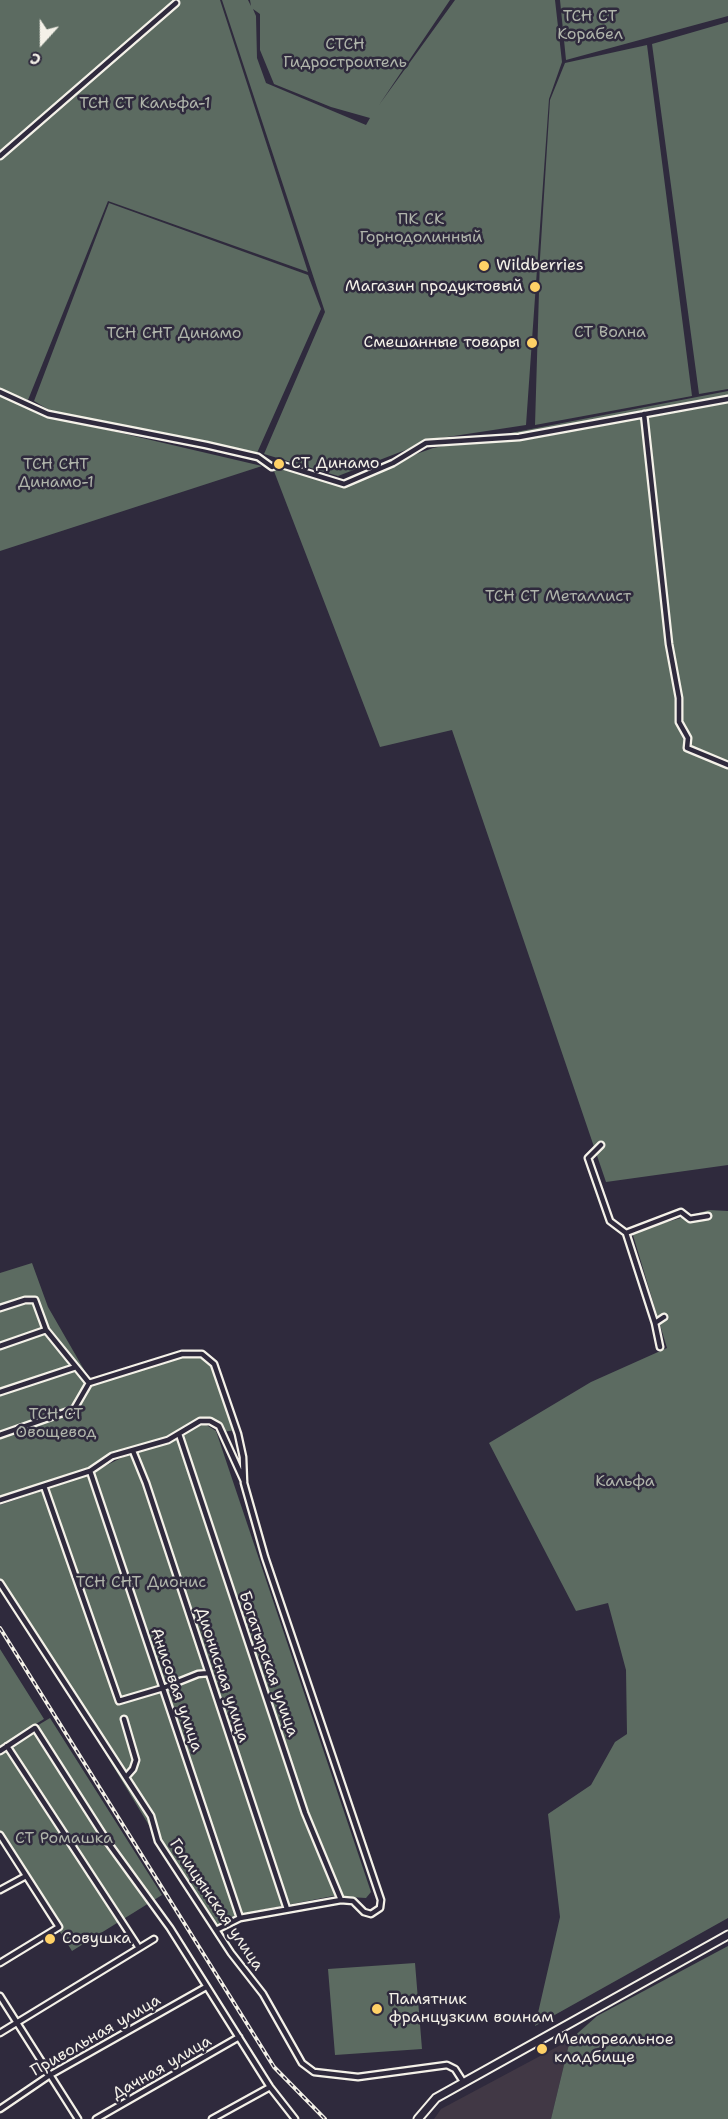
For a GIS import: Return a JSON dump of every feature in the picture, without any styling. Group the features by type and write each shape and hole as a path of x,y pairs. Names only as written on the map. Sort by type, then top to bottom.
{"main road":[{"path":"418,2119 436,2098 728,1935"}],"street":[{"path":"0,156 176,3"},
{"path":"0,392 48,414 237,452 258,457 272,467 279,464 344,484 393,463 426,443 519,437 728,399"},
{"path":"644,414 669,644 679,698 679,722 688,738 687,748 728,765"},
{"path":"601,1144 588,1158 610,1221 626,1233 655,1323 660,1347"},
{"path":"626,1233 681,1212 690,1219 708,1215"},
{"path":"0,1308 25,1300 35,1300 46,1330 89,1383"},
{"path":"655,1323 664,1317"},
{"path":"0,1346 46,1330"},
{"path":"0,1435 74,1409 89,1383 182,1354 202,1354 214,1364 238,1434 243,1456 244,1483"},
{"path":"0,1392 76,1367"},
{"path":"0,1500 90,1471 112,1456 168,1440 200,1421 210,1421 219,1426 244,1483 265,1557 381,1904 375,1913 367,1914 353,1901 341,1900 240,1918 218,1929"},
{"name":"Богатырская улица","path":"179,1434 305,1813 341,1900"},
{"name":"Дионисная улица","path":"133,1450 146,1483 286,1909"},
{"name":"Анисовая улица","path":"90,1471 240,1918"},
{"path":"44,1486 119,1701 208,1672"},
{"name":"Голицынская улица","path":"0,1583 152,1816 158,1842 218,1929 231,1953 262,1994 308,2069 321,2074 358,2077 447,2065 455,2069 464,2083"},
{"path":"124,1719 136,1760 133,1769 126,1777"},
{"path":"0,1750 35,1728 109,1844 170,1928 270,2087 295,2119"},
{"path":"7,1746 139,1948"},
{"path":"0,1835 59,1927 0,1963"},
{"path":"0,1890 26,1876"},
{"path":"0,2033 154,1939"},
{"name":"Привольная улица","path":"0,2109 50,2075 206,1987"},
{"path":"0,1996 78,2119"},
{"name":"Дачная улица","path":"96,2119 239,2037"},
{"path":"212,2119 270,2087"}],"shaded area":[{"path":"570,2040 551,2119 434,2119 441,2109"}],"green space":[{"name":"ТСН СТ Кальфа-1","path":"0,0 220,0 308,272 108,201 28,400 0,389"},
{"name":"ПК СК Горнодолинный","path":"222,0 248,0 251,6 250,0 450,0 379,105 455,0 555,0 562,62 549,99 526,425 434,439 338,476 264,454 325,312","holes":["253,9 260,14 260,50 274,84 331,107 370,118 366,125 266,83 257,58 256,16"]},
{"name":"ТСН СТ Корабел","path":"560,0 728,0 728,16 566,60"},
{"path":"728,22 728,389 699,394 652,44"},
{"name":"СТ Волна","path":"647,45 692,396 535,425 540,258 550,100 565,63"},
{"name":"ТСН СНТ Динамо","path":"109,203 308,275 321,309 257,453 68,416 49,410 34,401"},
{"name":"ТСН СТ Металлист","path":"728,391 728,1165 606,1182 452,730 380,747 272,466 342,481 433,448"},
{"name":"ТСН СНТ Динамо-1","path":"0,396 44,415 262,466 0,551"},
{"name":"Кальфа","path":"709,1210 728,1211 728,1918 535,2026 560,1917 548,1814 591,1785 615,1742 627,1734 626,1670 608,1603 576,1611 489,1443 591,1382 667,1348 632,1232"},
{"name":"ТСН СНТ Дионис","path":"32,1263 48,1307 90,1380 191,1351 201,1350 217,1363 240,1430 219,1432 211,1425 203,1423 168,1435 205,1424 216,1431 371,1892 366,1898 333,1896 256,1911 212,1929 0,1580 0,1505 83,1477 159,1439 110,1460 86,1474 0,1503 0,1273"},
{"path":"0,1649 44,1719 0,1746"},
{"name":"СТ Ромашка","path":"50,1718 162,1895 72,1951 0,1837 0,1748"},
{"path":"728,1946 728,2119 551,2119 570,2040 597,2016"},
{"path":"415,1963 422,2049 335,2055 328,1969"}],"railway":[{"path":"0,1628 274,2067 325,2119"}],"place":[{"name":"Wildberries","path":"484,266"},
{"name":"Магазин продуктовый","path":"535,287"},
{"name":"Смешанные товары","path":"532,343"},
{"name":"СТ Динамо","path":"279,464"},
{"name":"Совушка","path":"50,1939"},
{"name":"Памятник французким воинам","path":"377,2009"},
{"name":"Мемореальное кладбище","path":"542,2049"}],"park label":[{"name":"СТСН Гидростроитель","path":"345,54"},
{"name":"ТСН СТ Овощевод","path":"56,1424"}]}
